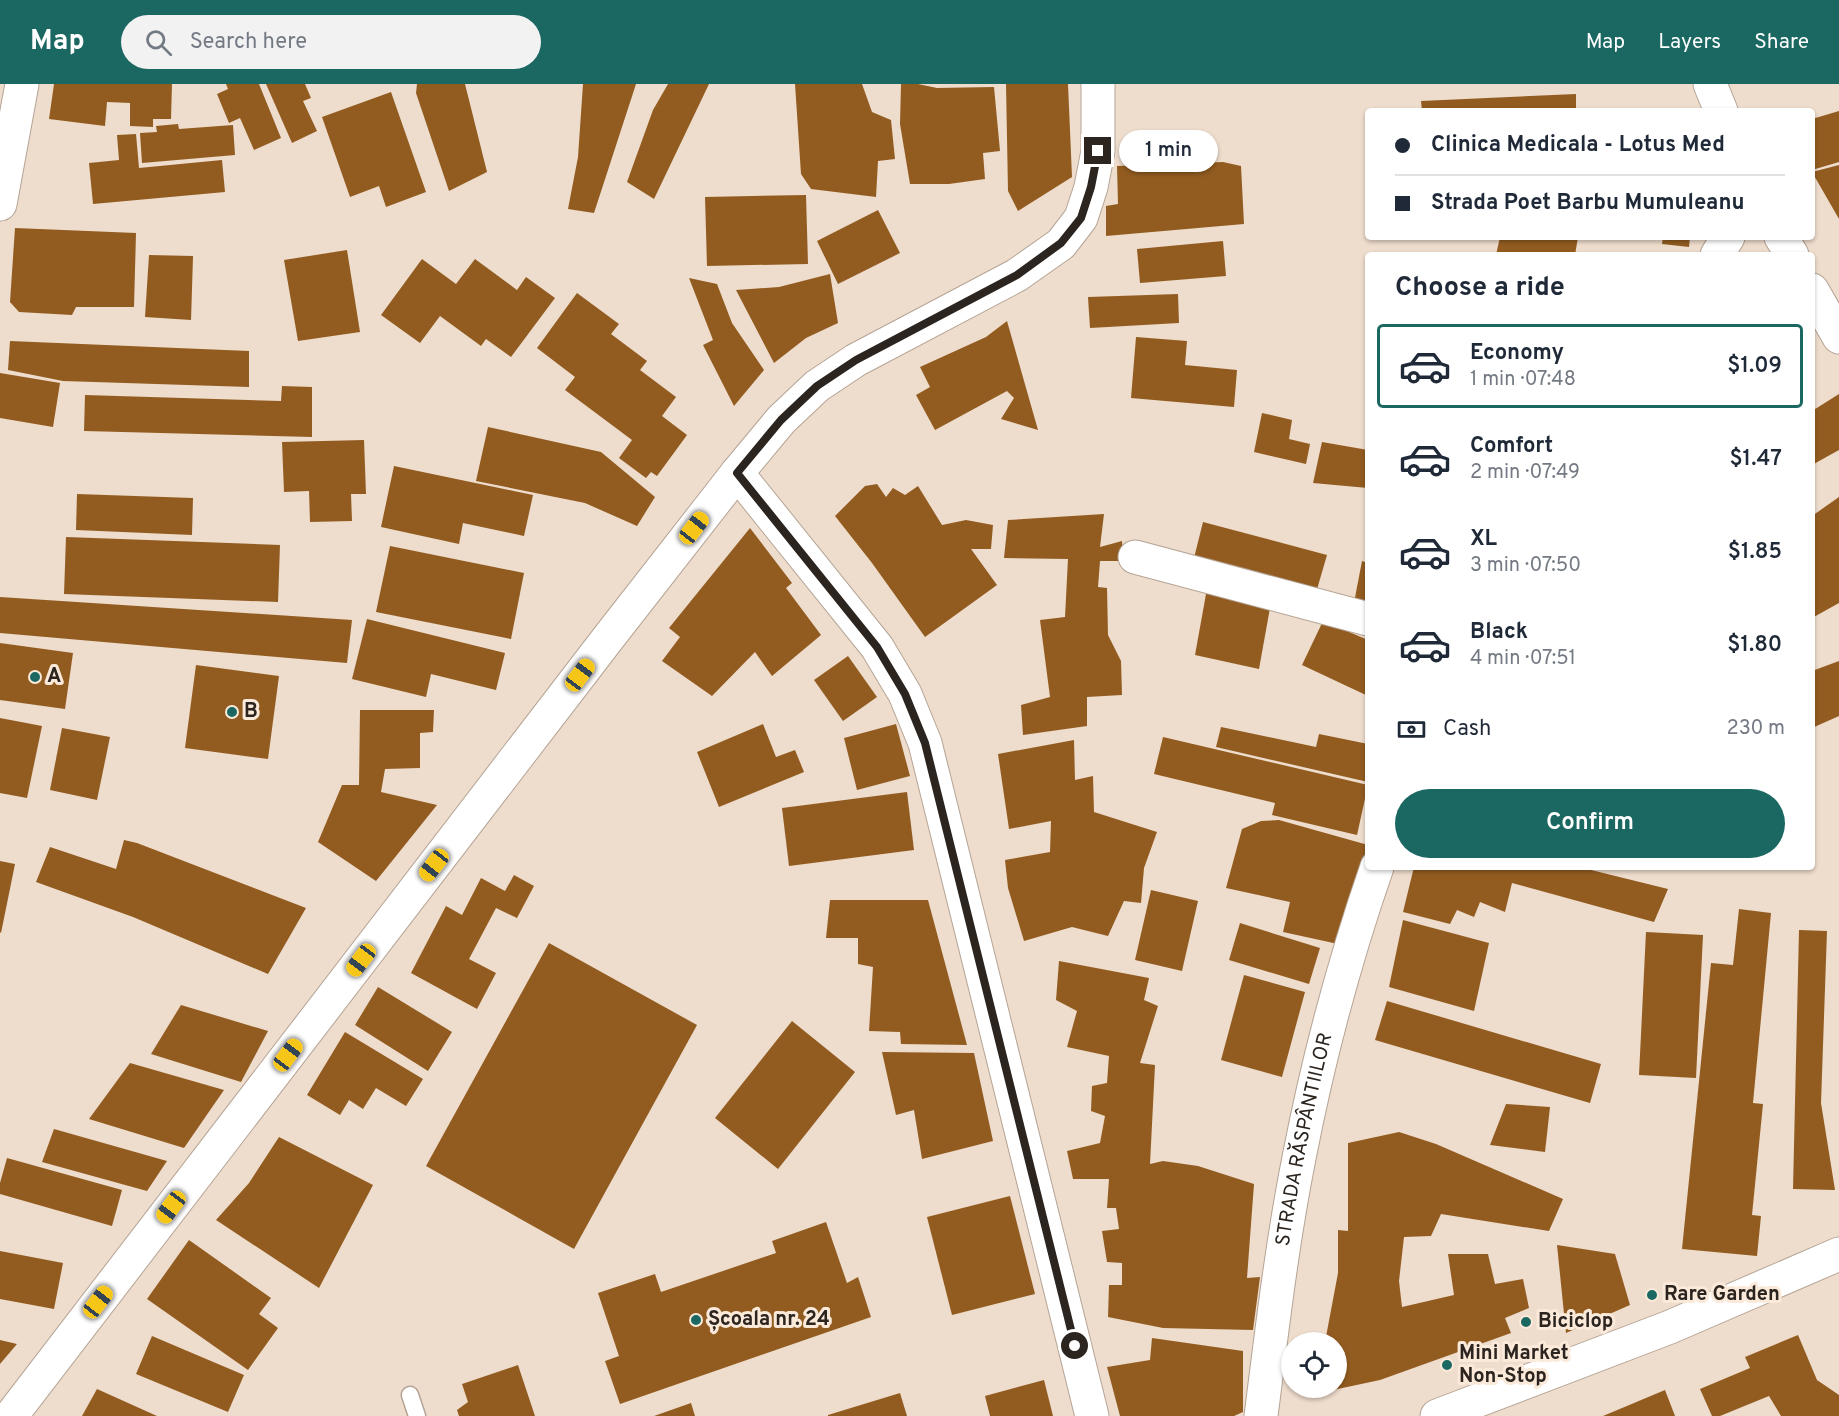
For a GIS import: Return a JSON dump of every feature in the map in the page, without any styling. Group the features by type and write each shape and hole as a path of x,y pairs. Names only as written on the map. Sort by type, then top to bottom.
{"street":[{"path":"0,204 21,84"},
{"path":"11,1416 737,473 781,420 817,386 856,360 1017,275 1061,243 1081,218 1091,187 1098,151 1098,84"},
{"path":"1710,84 1720,108"},
{"path":"1815,295 1839,337"},
{"path":"737,473 877,647 905,694 925,743 1092,1416"},
{"path":"1135,557 1365,618"},
{"name":"STRADA RĂSPÂNTIILOR","path":"1261,1416 1279,1280 1299,1158 1354,931 1376,870"},
{"path":"1437,1416 1670,1327 1839,1254"}],"lane":[{"path":"410,1395 417,1416"}],"building":[{"path":"54,84 172,84 171,119 153,119 153,127 130,126 130,103 107,102 105,126 49,119"},
{"path":"226,84 259,84 281,138 254,150 240,118 229,123 217,94 228,89"},
{"path":"266,84 305,84 311,98 303,101 317,131 292,143"},
{"path":"417,84 465,84 487,172 449,191 416,93"},
{"path":"583,84 636,84 594,213 568,209 578,157"},
{"path":"668,84 709,84 654,199 627,182 653,110"},
{"path":"795,84 862,84 872,112 891,120 895,159 878,161 876,197 811,189 801,174"},
{"path":"901,84 918,84 937,88 994,87 1000,151 983,153 985,179 949,184 910,184 900,124"},
{"path":"1006,84 1068,84 1072,177 1018,211 1008,191"},
{"path":"391,92 426,192 386,207 379,186 350,197 322,117"},
{"path":"1576,94 1576,108 1422,108 1421,101"},
{"path":"1839,111 1839,162 1815,169 1815,118"},
{"path":"178,124 179,129 233,125 235,155 142,163 140,133 157,132 156,126"},
{"path":"136,134 139,168 222,160 225,192 93,204 89,163 119,160 117,135"},
{"path":"1223,162 1241,166 1244,224 1106,236 1106,206 1118,204 1117,166"},
{"path":"1839,165 1839,219 1815,177 1815,171"},
{"path":"806,195 808,264 707,266 705,197"},
{"path":"878,210 900,253 838,284 817,241"},
{"path":"15,228 136,233 134,307 76,307 72,315 19,312 10,302"},
{"path":"1499,240 1578,240 1576,252 1497,252"},
{"path":"1663,240 1690,240 1689,247 1662,244"},
{"path":"1223,241 1226,276 1140,283 1137,249"},
{"path":"347,250 360,332 298,341 284,260"},
{"path":"149,255 193,256 191,320 145,317"},
{"path":"422,259 456,284 475,259 517,290 526,277 555,298 511,357 486,339 481,346 440,316 420,343 381,315"},
{"path":"830,274 838,323 806,338 774,363 736,290 779,287"},
{"path":"689,278 717,284 732,323 764,370 734,406 703,345 713,340"},
{"path":"577,293 619,324 611,334 647,361 640,370 676,397 662,416 687,435 657,476 651,472 646,478 619,458 632,440 565,390 575,377 537,348"},
{"path":"1178,294 1179,323 1090,328 1088,297"},
{"path":"1007,321 1038,430 1001,419 1014,398 1007,391 935,430 916,395 930,387 920,367 986,337"},
{"path":"1136,337 1187,341 1185,365 1237,370 1234,407 1131,398"},
{"path":"10,341 249,351 249,387 63,381 8,370"},
{"path":"0,373 60,383 53,427 0,418"},
{"path":"282,386 312,387 312,437 84,431 85,395 281,401"},
{"path":"1839,394 1839,450 1815,463 1815,409"},
{"path":"1262,413 1292,420 1289,439 1310,444 1306,464 1254,452"},
{"path":"488,427 601,452 655,497 637,526 585,503 476,481"},
{"path":"364,440 366,494 351,494 352,521 310,522 309,491 284,492 282,442"},
{"path":"1322,442 1365,449 1365,488 1313,483"},
{"path":"394,466 533,495 524,536 463,523 459,544 381,527"},
{"path":"877,484 886,497 893,488 905,495 918,486 942,525 966,520 993,525 991,549 971,549 997,585 925,637 835,516 865,486"},
{"path":"77,494 193,498 192,535 76,530"},
{"path":"1839,497 1839,603 1815,616 1815,514"},
{"path":"1104,514 1100,547 1122,541 1123,561 1100,561 1098,587 1107,588 1108,635 1121,661 1122,695 1087,697 1087,726 1023,735 1021,705 1050,697 1040,620 1065,617 1068,559 1004,558 1008,520"},
{"path":"1203,522 1327,555 1313,603 1192,566"},
{"path":"750,528 792,583 786,588 821,635 772,676 755,652 712,696 662,661 680,637 669,628"},
{"path":"66,537 280,545 278,602 64,594"},
{"path":"390,546 524,573 511,639 376,612"},
{"path":"1362,561 1365,562 1365,610 1353,608"},
{"path":"1208,583 1270,608 1259,669 1195,655"},
{"path":"0,597 352,620 347,663 0,633"},
{"path":"367,619 505,653 496,690 431,674 426,697 352,679"},
{"path":"1323,621 1365,639 1365,695 1302,665"},
{"name":"A","path":"0,643 73,653 65,709 0,700"},
{"path":"848,656 877,697 843,721 814,680"},
{"path":"1839,661 1839,716 1815,727 1815,670"},
{"name":"B","path":"196,665 279,676 268,759 185,748"},
{"path":"360,710 434,710 433,732 420,733 420,768 385,769 381,792 437,805 376,881 318,842 342,785 359,785"},
{"path":"0,718 42,726 27,798 0,793"},
{"path":"763,724 776,757 795,750 804,772 719,807 697,752"},
{"path":"896,724 910,776 857,790 844,738"},
{"path":"1221,727 1316,747 1319,734 1365,743 1365,781 1216,747"},
{"path":"62,728 110,737 97,800 50,790"},
{"path":"1163,737 1365,784 1365,799 1357,835 1272,815 1275,803 1154,774"},
{"path":"1074,740 1075,780 1093,776 1094,812 1157,832 1144,868 1141,903 1124,901 1108,936 1072,927 1024,941 1008,888 1005,860 1050,852 1051,821 1009,829 998,754"},
{"path":"907,792 914,850 789,866 782,808"},
{"path":"1279,820 1365,844 1365,855 1338,944 1283,932 1290,902 1226,888 1242,829 1261,821"},
{"path":"124,840 306,908 268,974 133,917 36,882 50,847 116,869"},
{"path":"0,861 15,864 1,933 0,932"},
{"path":"1413,870 1591,870 1668,889 1654,922 1512,883 1505,912 1480,902 1474,917 1457,910 1450,924 1403,912"},
{"path":"514,875 534,886 517,918 496,908 469,959 496,973 477,1009 411,973 446,906 462,915 481,878 505,891"},
{"path":"1151,890 1198,901 1182,971 1135,960"},
{"path":"830,900 928,900 967,1045 901,1044 900,1032 869,1031 873,967 858,964 858,938 826,938"},
{"path":"1739,909 1771,913 1753,1103 1763,1104 1752,1215 1761,1216 1757,1256 1682,1249 1711,963 1733,965"},
{"path":"1403,920 1489,943 1474,1011 1389,987"},
{"path":"1240,923 1320,948 1309,984 1229,960"},
{"path":"1799,930 1827,931 1821,1103 1835,1190 1793,1189"},
{"path":"1646,932 1703,935 1696,1078 1639,1075"},
{"path":"549,943 697,1025 574,1249 426,1166"},
{"path":"1059,961 1149,978 1144,1000 1158,1006 1140,1063 1155,1065 1150,1164 1163,1161 1198,1166 1254,1184 1247,1278 1260,1277 1253,1330 1163,1328 1108,1317 1109,1285 1122,1285 1122,1263 1107,1262 1102,1231 1119,1229 1116,1208 1107,1208 1109,1179 1073,1179 1067,1151 1100,1143 1105,1116 1091,1111 1092,1086 1107,1083 1109,1056 1067,1047 1077,1011 1056,1000"},
{"path":"1244,975 1305,992 1282,1077 1221,1060"},
{"path":"378,987 452,1032 428,1071 355,1025"},
{"path":"1387,1001 1601,1064 1590,1103 1375,1040"},
{"path":"181,1005 268,1031 241,1082 151,1054"},
{"path":"792,1021 855,1072 778,1169 715,1118"},
{"path":"345,1032 423,1079 406,1106 376,1088 363,1109 349,1100 340,1115 307,1095"},
{"path":"882,1052 974,1053 993,1141 922,1159 914,1110 896,1115"},
{"path":"130,1063 224,1090 184,1148 89,1119"},
{"path":"1506,1104 1550,1107 1545,1152 1490,1145"},
{"path":"54,1129 167,1161 147,1191 42,1162"},
{"path":"1399,1132 1436,1144 1563,1199 1549,1231 1441,1214 1431,1236 1404,1237 1399,1281 1402,1307 1454,1295 1448,1254 1488,1254 1495,1284 1523,1279 1529,1308 1505,1318 1511,1333 1380,1380 1347,1387 1347,1332 1327,1332 1338,1273 1338,1230 1348,1231 1348,1143"},
{"path":"279,1137 373,1185 319,1288 216,1220 249,1183"},
{"path":"7,1158 122,1190 112,1226 0,1194 0,1183"},
{"path":"1010,1196 1035,1294 952,1315 927,1217"},
{"path":"826,1222 847,1283 858,1277 871,1317 620,1404 605,1361 619,1356 598,1293 655,1274 661,1292 776,1253 772,1241"},
{"path":"189,1240 271,1298 259,1314 278,1328 248,1370 147,1299"},
{"path":"1557,1245 1615,1254 1630,1305 1566,1333"},
{"path":"0,1251 63,1263 54,1309 0,1299"},
{"path":"1798,1335 1817,1380 1839,1395 1839,1416 1781,1416 1769,1396 1720,1416 1712,1416 1700,1389 1750,1368 1745,1357"},
{"path":"152,1336 244,1375 228,1412 136,1374"},
{"path":"1152,1338 1243,1351 1243,1412 1234,1416 1120,1416 1107,1367 1150,1360"},
{"path":"0,1340 17,1344 0,1364"},
{"path":"518,1365 535,1416 459,1416 457,1410 468,1402 462,1384"},
{"path":"1044,1380 1053,1416 990,1416 985,1396"},
{"path":"97,1389 157,1416 82,1416"},
{"path":"1665,1390 1675,1416 1603,1416"},
{"path":"900,1393 907,1416 828,1416 828,1415"},
{"path":"691,1403 695,1416 654,1416"}],"place":[{"name":"A","path":"35,677"},
{"name":"B","path":"232,712"},
{"name":"Rare Garden","path":"1652,1295"},
{"name":"Școala nr. 24","path":"696,1320"},
{"name":"Biciclop","path":"1526,1322"},
{"name":"Mini Market Non-Stop","path":"1447,1365"}],"route":[{"path":"1075,1346 925,743 905,694 877,647 737,473 781,420 817,386 856,360 1017,275 1061,243 1081,218 1091,187 1098,151"}]}
